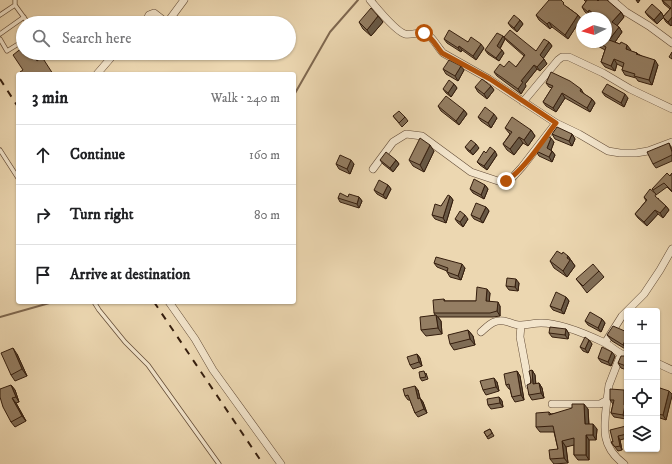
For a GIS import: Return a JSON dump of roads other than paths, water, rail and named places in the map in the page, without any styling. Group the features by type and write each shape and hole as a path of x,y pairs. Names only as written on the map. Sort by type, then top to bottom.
{"street":[{"path":"172,16 184,0"},
{"path":"370,0 394,26 405,34 424,33 428,35 442,53 490,79 556,123 608,150 614,152 636,153 648,151 672,142"},
{"path":"612,0 626,12 649,26 672,43"},
{"path":"148,16 149,14 154,13 158,16"},
{"path":"523,102 558,60 562,57 569,57 672,109"},
{"path":"99,72 109,60"},
{"path":"373,169 393,142 406,134 422,136 471,172 501,182 506,181 512,178 522,167 556,123"},
{"path":"605,342 622,316 644,294 671,252"},
{"path":"170,304 213,370 280,464"},
{"path":"481,332 496,320 520,325 541,323 552,324 605,342 624,355 609,385 605,441 618,460 624,464"},
{"path":"520,325 520,337 529,385"},
{"path":"660,364 672,370"},
{"path":"552,404 600,404 607,400"}],"lane":[{"path":"15,0 15,5 23,16"},
{"path":"0,15 15,5"},
{"path":"0,34 16,23"},
{"path":"0,39 7,51 16,45"},
{"path":"0,150 16,175"},
{"path":"95,304 125,342 148,365 219,464"}],"waterway":[{"path":"296,92 330,32 358,0"},
{"path":"0,317 46,304"}],"railway":[{"path":"0,79 16,104"},
{"path":"155,304 263,464"}]}
